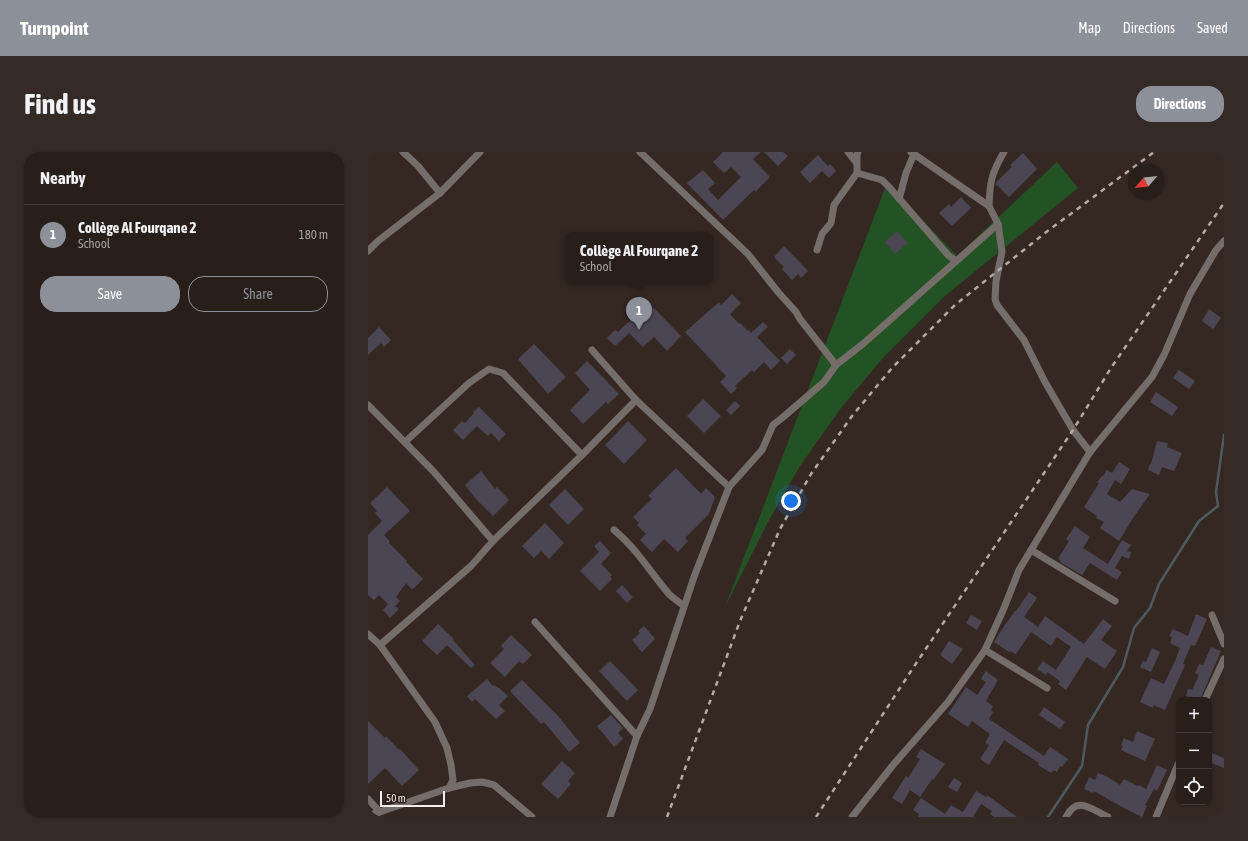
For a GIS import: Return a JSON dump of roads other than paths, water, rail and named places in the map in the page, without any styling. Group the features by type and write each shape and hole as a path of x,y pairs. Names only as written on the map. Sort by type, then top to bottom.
{"street":[{"path":"403,152 418,166 440,193"},
{"path":"368,251 378,241 440,193 480,152"},
{"path":"640,152 748,254 796,312 836,365"},
{"path":"848,152 856,162"},
{"path":"817,250 822,234 831,222 834,205 857,172 856,162 858,152"},
{"path":"989,206 990,182 995,166 1004,152"},
{"path":"899,199 912,153 989,206 998,224 1002,252 996,287 995,299 997,305 1024,340 1044,382 1073,430 1090,452"},
{"path":"857,172 882,180 948,255 956,261"},
{"path":"610,817 637,736 650,709 684,606 729,487 762,450 773,425 824,382 836,365 864,344 998,224"},
{"path":"852,817 893,765 948,702 985,650 1019,570 1090,452 1152,377 1164,355 1190,294 1216,250 1224,241"},
{"path":"592,350 636,400 729,487"},
{"path":"405,442 469,382 489,369 503,373 582,455"},
{"path":"380,645 471,566 493,541 582,455 636,400"},
{"path":"368,405 434,472 493,541"},
{"path":"614,530 637,553 670,595 684,606"},
{"path":"1031,550 1115,601"},
{"path":"1212,615 1224,644"},
{"path":"535,622 637,736"},
{"path":"368,634 380,645 435,722 447,748 451,765 453,780 449,788"},
{"path":"985,650 1047,688"},
{"path":"1206,697 1224,658"},
{"path":"1156,817 1176,769"},
{"path":"368,816 449,788 482,782 494,785 532,817"},
{"path":"368,799 380,812"},
{"path":"1066,817 1073,806 1082,804 1108,817"}],"waterway":[{"path":"1048,817 1082,766 1088,725 1123,667 1134,628 1150,608 1159,584 1199,521 1218,506 1216,492 1224,435"}],"railway":[{"path":"667,817 740,621 780,529 811,474 852,416 892,368 955,305 1045,233 1154,152"},
{"path":"816,817 913,668 1073,430 1111,368 1224,203"}],"place":[{"name":"Collège Al Fourqane 2","path":"639,330"}]}
